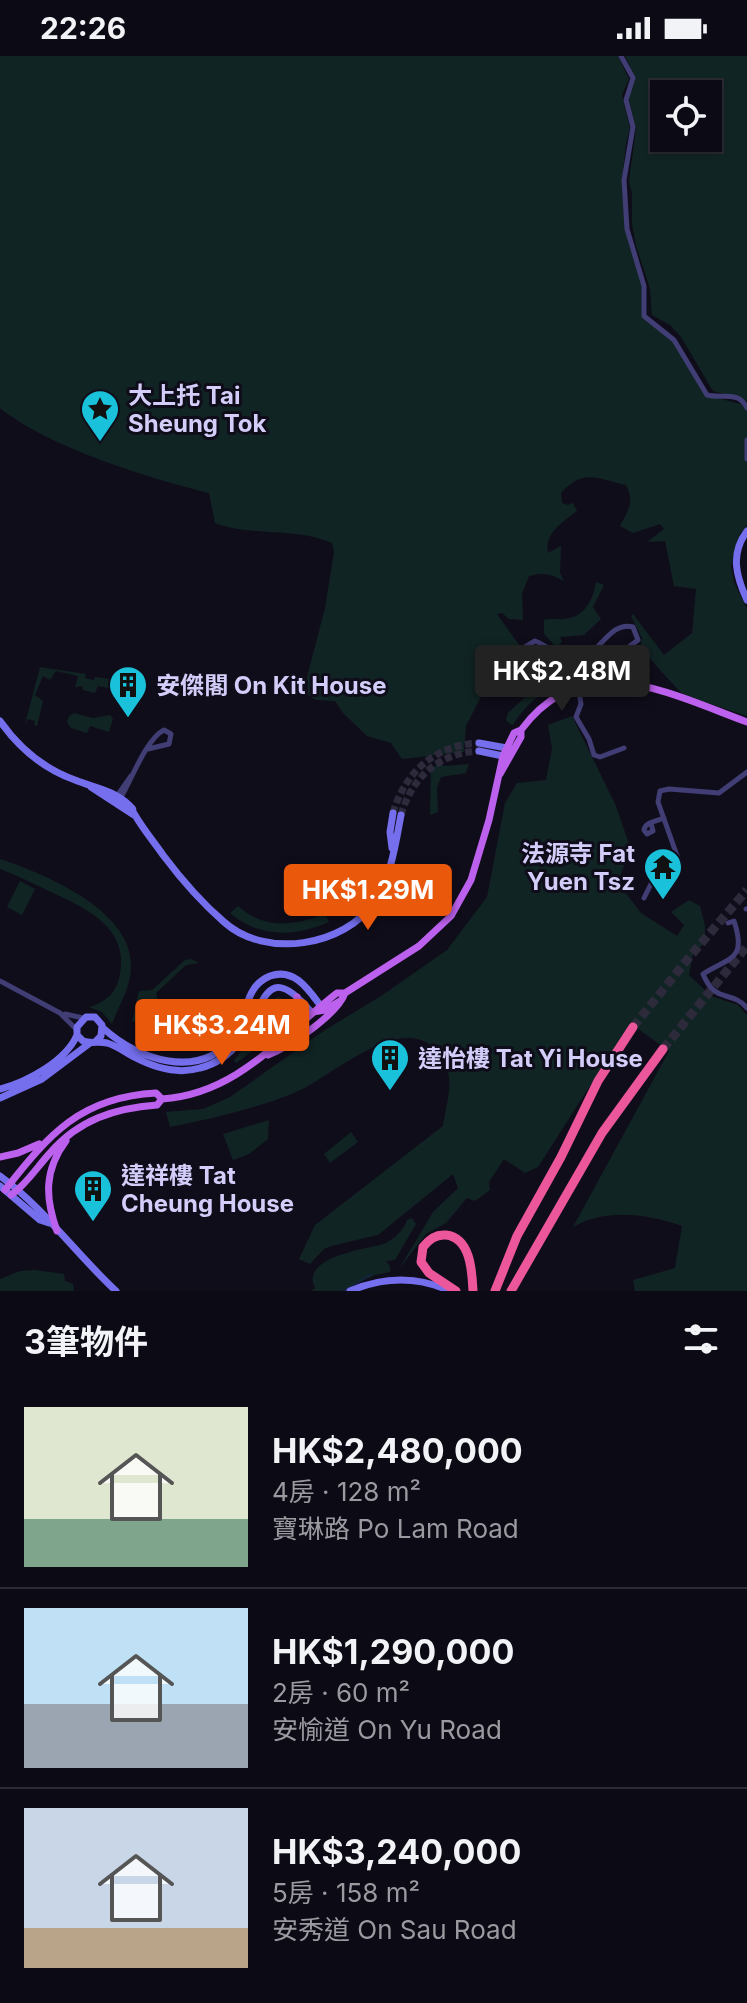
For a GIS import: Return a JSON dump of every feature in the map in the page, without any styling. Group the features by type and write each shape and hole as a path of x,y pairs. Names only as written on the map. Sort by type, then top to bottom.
{"highway":[{"path":"495,1291 517,1236 561,1157 598,1081 633,1027"},
{"path":"511,1291 602,1133 663,1049"},
{"path":"453,1291 431,1275 421,1261 423,1247 436,1236 454,1238 462,1244 467,1252 473,1291"}],"main road":[{"path":"747,531 738,547 735,563 747,600"},
{"path":"265,1056 312,1013 340,1001 345,993 419,946 451,916 471,880 506,751 549,700 577,686 602,682 626,683 747,722"},
{"path":"0,721 16,742 37,760 61,775 91,787 100,787 133,809 134,815 178,874 223,922 245,936 270,944 315,939 336,932 361,917 381,892 392,851 390,832 397,814"},
{"path":"479,747 506,751"},
{"path":"0,1089 19,1082 60,1057 77,1033 78,1023 83,1018 95,1017 103,1028 150,1056 170,1062 190,1062 210,1056 227,1045 239,1029 251,993 268,977 283,974 297,979 325,1010"},
{"path":"77,1033 83,1041 110,1044 157,1067 175,1071 198,1069 216,1062 236,1047 267,993 277,988 285,988 312,1013"},
{"path":"9,1189 75,1130 102,1115 127,1108 157,1105 162,1099 209,1089 238,1075 295,1040 337,993 345,993"},
{"path":"297,997 299,1025"},
{"path":"0,1098 42,1079 101,1036 103,1028"},
{"path":"9,1189 46,1141 68,1120 98,1104 156,1093 162,1099"},
{"path":"57,1231 48,1204 48,1178 54,1158 75,1130"},
{"path":"0,1157 28,1150 46,1141"},
{"path":"0,1176 9,1189 40,1210 116,1291"},
{"path":"350,1291 363,1285 404,1279 453,1291"}],"street":[{"path":"621,56 633,78 626,100 633,127 624,180 627,229 644,286 644,316 674,340 707,395 734,396 743,401 747,408"},
{"path":"747,440 747,459"},
{"path":"524,655 525,647 535,641 564,657 584,658 614,631 623,626 633,627 638,640 606,664 602,682"},
{"path":"577,686 581,704 576,717 594,755 600,757 624,748"},
{"path":"117,800 157,734 166,730 171,736 169,744 148,749"},
{"path":"157,734 157,742 161,745"},
{"path":"644,898 652,882 680,864 657,799 664,789 719,793 747,772"},
{"path":"651,823 664,818"},
{"path":"728,923 734,921 740,932 741,950 731,960 703,974 715,993 742,1002 747,1008"},
{"path":"0,981 60,1013 73,1024 77,1033"},
{"path":"60,1013 83,1018"}],"green space":[{"path":"0,56 618,56 629,79 622,95 630,128 622,181 626,225 644,290 646,318 676,340 709,396 741,404 747,409 747,525 740,534 731,566 734,582 747,609 747,716 683,695 640,648 642,638 631,616 633,614 664,655 692,633 696,589 674,586 665,541 647,542 664,529 660,524 633,533 620,526 630,501 626,485 591,477 577,480 561,493 562,503 573,503 577,511 556,529 549,540 548,553 561,546 560,573 564,581 547,574 529,576 522,594 523,620 497,614 520,646 498,663 466,726 464,752 402,759 391,743 367,736 335,701 316,700 308,695 307,677 325,608 334,552 332,543 303,535 244,530 215,523 209,493 100,460 44,436 0,408"},
{"path":"625,56 747,56 747,401 713,391 681,337 670,325 652,315 650,289 632,224 629,181 636,129 628,96 634,81"},
{"path":"596,582 604,585 593,607 601,619 584,635 560,637 562,642 556,647 544,634 544,620 571,618 583,611 593,595"},
{"path":"541,647 572,664 577,675 541,695 513,725 510,724 506,720 508,713 534,689 534,664"},
{"path":"40,667 86,674 85,678 94,680 95,677 125,681 119,690 98,686 95,693 83,690 82,686 75,687 78,676 56,671 50,680 43,676 35,695 43,701 37,726 34,725 35,721 28,719 25,724"},
{"path":"74,713 93,718 110,715 113,719 109,732 90,726 87,733 71,728 67,722"},
{"path":"572,716 616,806 630,847 618,883 641,913 677,936 684,925 671,912 689,900 700,906 705,943 693,953 689,975 711,996 738,1005 747,1015 747,1291 635,1291 633,1280 675,1268 682,1226 655,1218 613,1215 573,1227 669,1051 630,1023 538,1167 525,1173 504,1159 489,1182 490,1190 475,1201 467,1198 446,1223 426,1234 399,1269 433,1212 458,1188 453,1174 378,1235 331,1246 310,1264 299,1259 315,1225 443,1126 449,1077 435,1049 417,1039 399,1039 362,1053 308,1086 264,1104 170,1127 166,1112 203,1109 230,1097 447,950 487,897 505,803 517,783 546,780 552,749 548,725"},
{"path":"438,764 469,764 466,773 441,777 437,788 438,812 430,815 431,768"},
{"path":"0,859 40,874 83,897 102,911 117,928 128,946 131,966 127,989 112,1024 102,1012 89,1007 110,995 119,980 121,958 111,932 102,921 77,905 0,869"},
{"path":"20,881 35,889 22,915 7,907"},
{"path":"238,906 258,919 280,924 325,914 329,922 290,932 265,931 230,913"},
{"path":"185,960 199,963 186,965 156,993 162,1017 158,1020 160,1027 191,1023 194,1029 189,1035 170,1035 132,1021 139,991 152,990"},
{"path":"278,997 290,1002 291,1014 274,1033 236,1063 234,1060 262,1016"},
{"path":"269,1120 268,1139 249,1154 233,1160 223,1134"},
{"path":"351,1132 358,1142 330,1163 324,1154"},
{"path":"412,1218 416,1224 395,1260 386,1261 390,1272 375,1275 341,1291 311,1291 315,1288 313,1278 316,1269 324,1262 388,1242"},
{"path":"20,1271 64,1274 65,1281 73,1284 74,1291 0,1291 0,1279"}],"waterway":[{"path":"343,1291 370,1275"}],"tunnel":[{"path":"393,813 405,785 424,763 449,749 479,743"},
{"path":"401,815 412,789 429,770 451,756 479,751"},
{"path":"633,1027 747,890"},
{"path":"663,1049 747,946"}],"place":[{"name":"大上托 Tai Sheung Tok","path":"100,443"},
{"name":"安傑閣 On Kit House","path":"128,719"},
{"name":"法源寺 Fat Yuen Tsz","path":"663,901"},
{"name":"達怡樓 Tat Yi House","path":"390,1092"},
{"name":"達祥樓 Tat Cheung House","path":"93,1223"}]}
